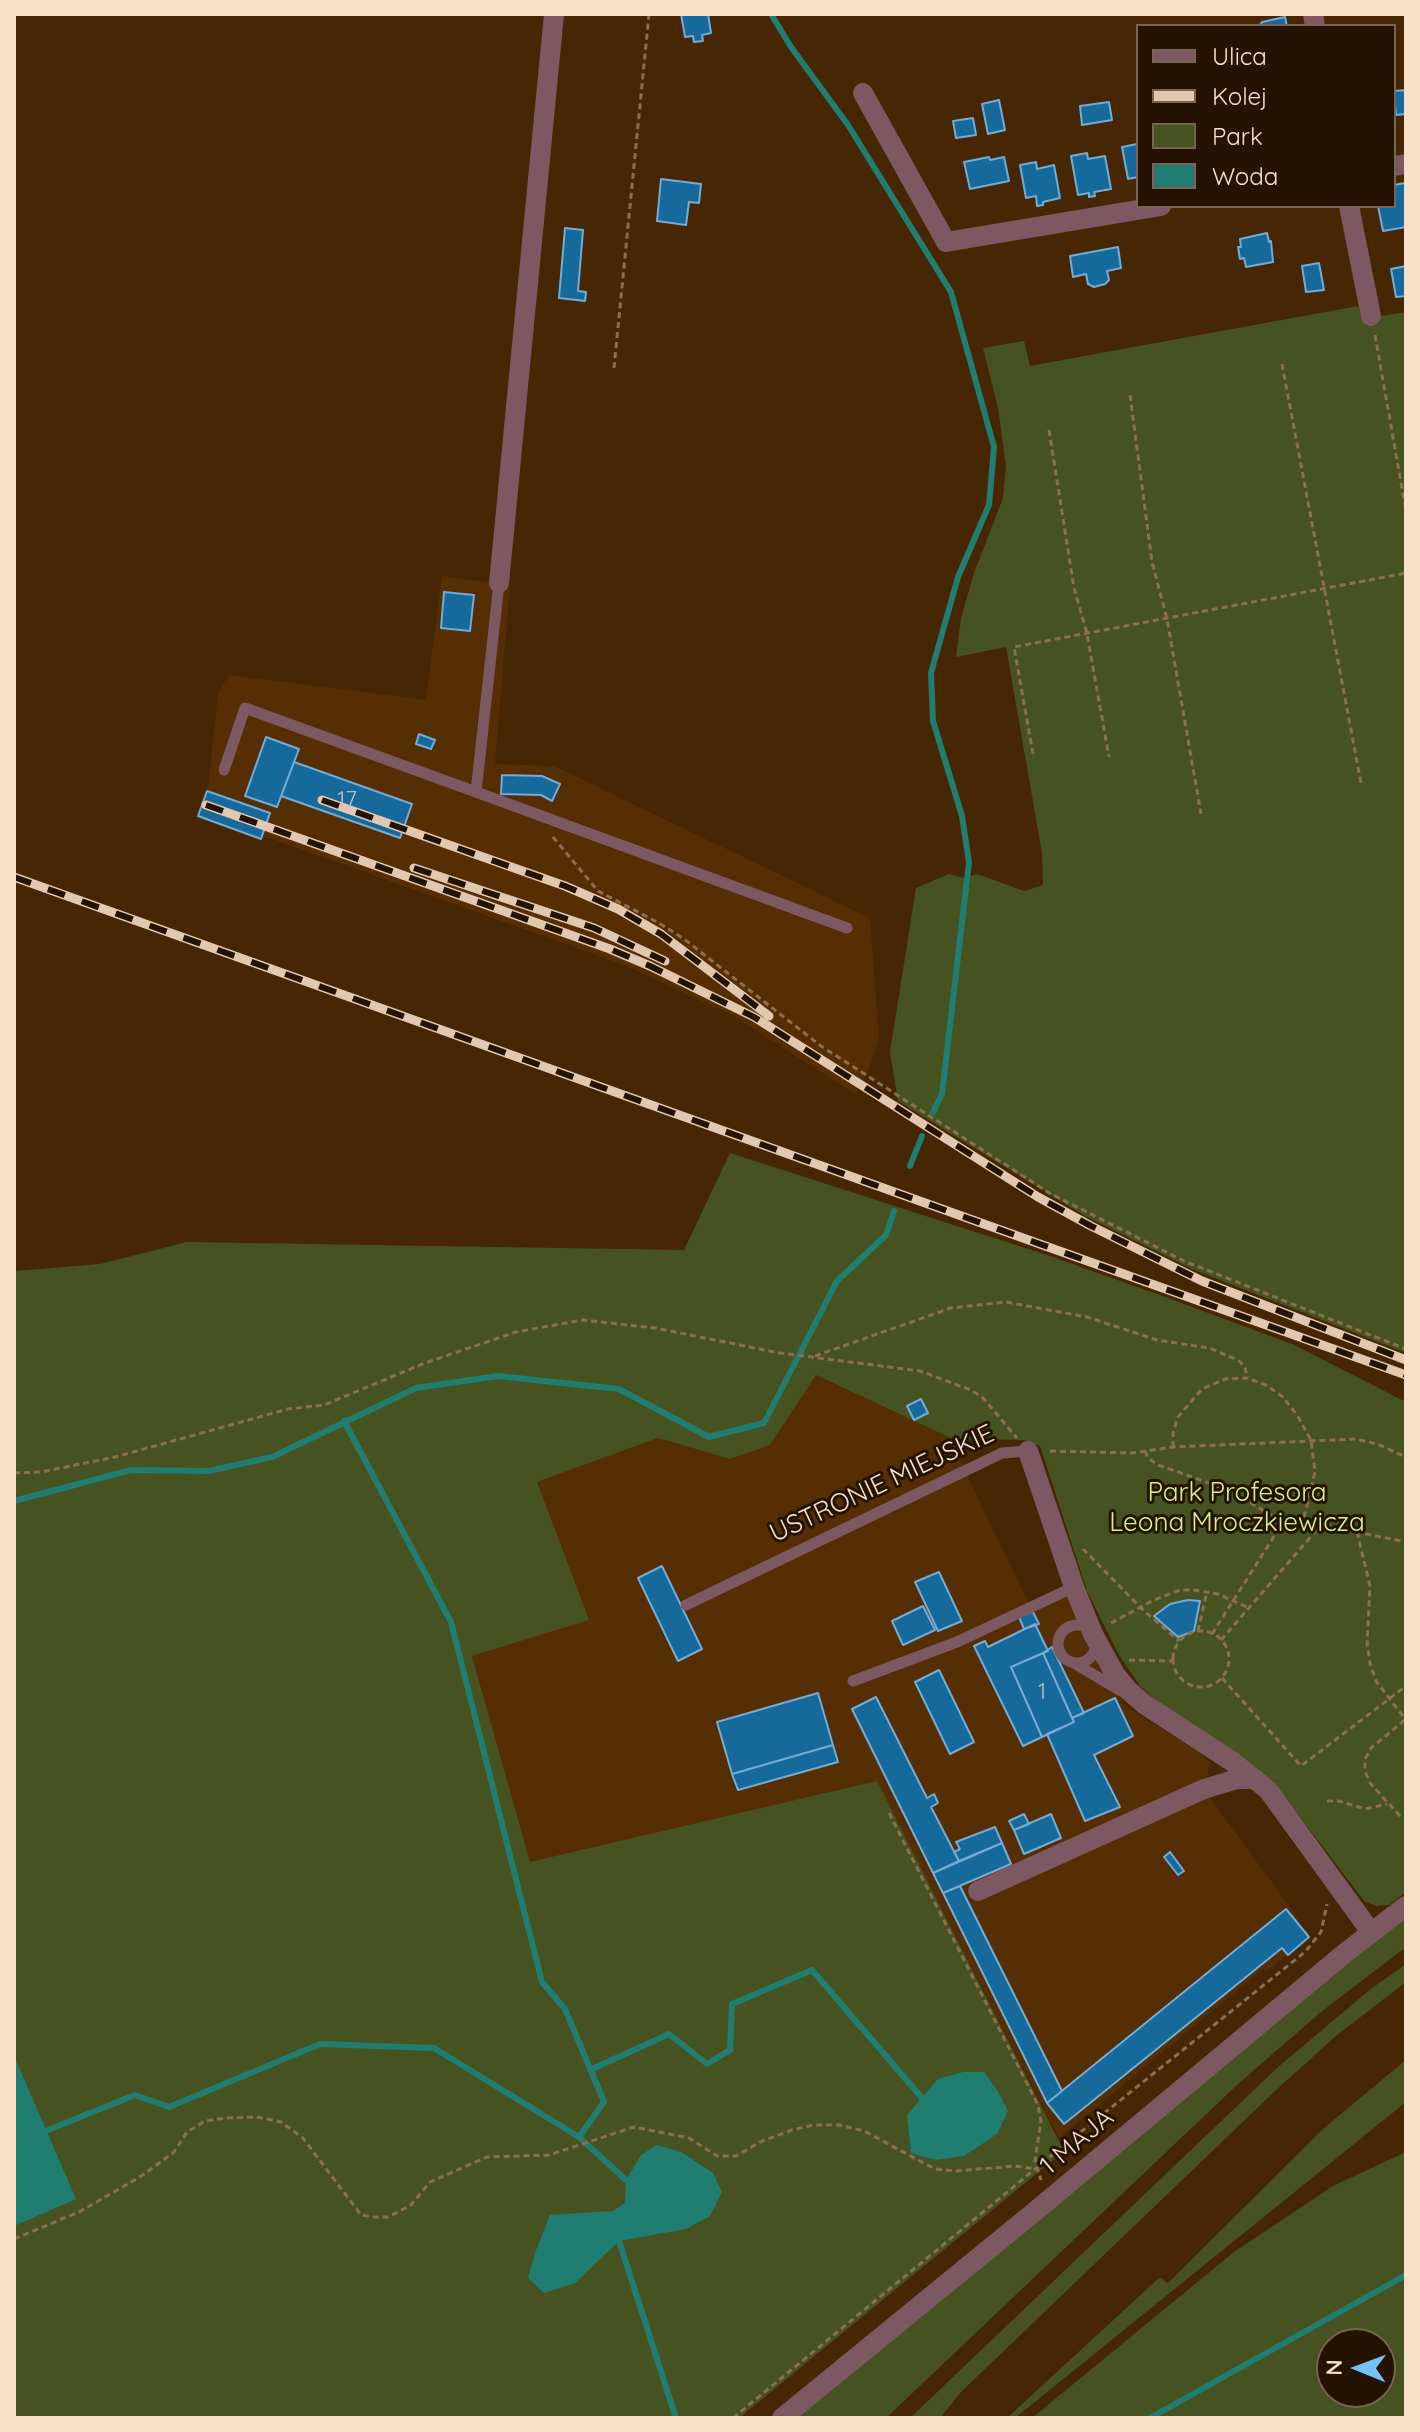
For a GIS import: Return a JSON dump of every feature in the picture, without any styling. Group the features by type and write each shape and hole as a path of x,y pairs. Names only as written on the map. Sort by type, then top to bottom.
{"street":[{"path":"499,583 554,14"},
{"path":"863,93 946,242 1149,208"},
{"path":"1349,208 1371,316"},
{"name":"USTRONIE MIEJSKIE","path":"1028,1451 1074,1587 1106,1660 1128,1690 1268,1790 1371,1932"},
{"path":"978,1891 1204,1789 1237,1779 1255,1779"},
{"name":"1 MAJA","path":"782,2418 1406,1906"}],"lane":[{"path":"476,792 499,583"},
{"path":"224,770 245,708 847,928"},
{"name":"USTRONIE MIEJSKIE","path":"686,1605 1002,1453 1028,1451"},
{"path":"853,1681 957,1642 1074,1587"},
{"path":"1074,1663 1086,1661 1096,1646 1093,1634 1078,1625 1062,1634 1060,1651 1074,1663 1153,1710"}],"path":[{"path":"614,368 649,14"},
{"path":"1371,316 1406,511"},
{"path":"1282,364 1361,783"},
{"path":"1130,395 1152,562 1167,619 1201,814"},
{"path":"1049,430 1074,588 1087,634 1109,757"},
{"path":"1033,754 1014,647 1406,573"},
{"path":"533,813 598,891 684,939 821,1046 1051,1194 1184,1261 1406,1349"},
{"path":"815,1356 951,1308 1006,1302 1087,1317 1157,1340 1209,1348 1238,1360 1245,1367 1247,1378"},
{"path":"14,1473 41,1472 115,1457 288,1409 324,1405 425,1363 516,1332 583,1320 655,1328 780,1353 920,1371 971,1390 983,1398 1028,1451 1132,1453 1173,1447 1356,1439 1377,1444 1406,1457"},
{"path":"1173,1447 1178,1417 1202,1389 1225,1379 1247,1378 1266,1385 1283,1397 1311,1440 1315,1472 1303,1521"},
{"path":"1145,1451 1148,1458 1158,1465 1229,1490 1271,1515 1406,1542"},
{"path":"1212,1634 1286,1518"},
{"path":"1221,1640 1321,1525"},
{"path":"1357,1532 1370,1586 1367,1644 1370,1663 1376,1681 1406,1720 1371,1748 1365,1759 1365,1771 1370,1783 1400,1816"},
{"path":"1075,1541 1142,1609 1179,1641"},
{"path":"1093,1634 1154,1600 1180,1590 1207,1592 1233,1599 1249,1608"},
{"path":"1198,1631 1207,1592"},
{"path":"1197,1632 1212,1634 1221,1640 1229,1657 1228,1666 1222,1678 1209,1686 1190,1686 1176,1673 1173,1661 1179,1641 1197,1632"},
{"path":"1106,1660 1173,1661"},
{"path":"1222,1678 1301,1766 1406,1686"},
{"path":"1327,1801 1339,1801 1365,1809 1387,1804"},
{"path":"889,1813 1038,2105 1041,2121 1036,2169 1051,2197"},
{"path":"733,2418 1305,1952 1321,1932 1328,1898 1339,1887"},
{"path":"14,2239 81,2211 143,2175 174,2152 187,2132 205,2121 226,2118 257,2117 281,2122 303,2138 361,2215 372,2217 388,2217 411,2205 430,2182 487,2157 549,2155 634,2127 689,2138 717,2156 736,2156 760,2142 792,2130 813,2125 839,2125 864,2131 935,2169 956,2171 1015,2166 1036,2169"}],"shaded area":[{"path":"442,576 510,585 495,764 554,766 870,918 879,1040 867,1074 855,1094 734,1016 624,965 205,815 218,693 229,675 426,700"},
{"path":"816,1375 953,1439 965,1471 1032,1610 1070,1595 1113,1689 1128,1708 1200,1752 1209,1762 1208,1775 1198,1782 1309,1937 1267,1971 1263,1969 1059,2138 877,1782 530,1863 472,1656 588,1620 536,1482 658,1438 730,1459 770,1445"}],"green space":[{"path":"1358,306 1362,319 1406,312 1406,1353 1192,1269 1085,1216 898,1101 890,1052 916,888 949,874 964,878 977,874 1024,891 1043,885 1042,853 1006,647 956,657 961,618 974,573 1003,498 1006,466 998,408 983,348 1024,341 1030,366"},
{"name":"Park Profesora Leona Mroczkiewicza","path":"730,1153 1050,1256 1157,1294 1292,1344 1406,1402 1406,1892 1389,1905 1376,1906 1364,1901 1273,1781 1159,1703 1140,1686 1119,1655 1087,1591 1040,1446 1023,1440 953,1439 816,1375 770,1445 730,1459 658,1438 537,1482 589,1620 472,1656 530,1862 877,1781 1064,2151 739,2418 14,2418 14,1271 100,1264 187,1242 684,1250"},
{"path":"1406,1918 1406,1947 1321,2012 1238,2084 886,2418 796,2418 1350,1961"},
{"path":"1406,1964 1406,1982 1337,2035 1275,2091 962,2391 940,2418 910,2418 1278,2067 1372,1988"},
{"path":"1406,2060 1406,2102 1015,2418 1007,2418 1160,2277 1168,2283 1323,2129"},
{"path":"1406,2152 1406,2418 1032,2418 1234,2252 1333,2186"}],"water":[{"path":"14,2056 76,2199 14,2226"},
{"path":"963,2072 984,2072 997,2090 1008,2111 997,2134 964,2156 935,2160 911,2153 907,2115 938,2079"},
{"path":"657,2145 681,2152 713,2173 722,2192 710,2216 686,2229 619,2241 575,2283 544,2293 528,2278 550,2215 613,2211 625,2203 626,2180 641,2155"}],"building":[{"path":"681,14 708,14 711,33 702,35 703,41 694,42 693,36 685,37"},
{"path":"1285,17 1287,24 1260,24"},
{"path":"1406,90 1406,114 1396,115 1396,91"},
{"path":"999,100 1005,130 988,134 982,104"},
{"path":"1109,102 1112,120 1082,125 1080,106"},
{"path":"973,118 976,135 956,138 953,121"},
{"path":"1136,144 1136,177 1128,179 1122,147"},
{"path":"1087,153 1088,159 1105,156 1111,189 1094,192 1095,196 1089,197 1089,193 1078,195 1071,156"},
{"path":"989,157 990,160 1004,157 1009,181 970,189 964,162"},
{"path":"1036,162 1037,169 1054,165 1060,198 1037,206 1036,196 1026,198 1020,165"},
{"path":"661,179 701,184 699,203 689,202 686,225 657,221"},
{"path":"1405,183 1406,227 1383,231 1378,208 1396,208 1396,185"},
{"path":"565,228 583,230 578,291 586,292 585,301 559,298"},
{"path":"1267,233 1273,262 1246,267 1244,258 1240,259 1240,239"},
{"path":"1118,247 1121,268 1107,271 1109,280 1105,284 1094,287 1088,284 1086,274 1073,277 1070,256"},
{"path":"1319,263 1324,290 1306,292 1302,266"},
{"path":"1406,266 1406,296 1396,297 1391,269"},
{"path":"444,592 474,595 470,631 441,628"},
{"path":"419,734 435,740 431,749 416,744"},
{"path":"266,737 299,749 277,807 245,796"},
{"path":"294,762 412,804 400,838 281,796"},
{"path":"502,775 542,776 560,784 552,801 541,795 501,794"},
{"path":"207,791 270,813 261,839 198,816"},
{"path":"921,1399 928,1413 914,1420 907,1406"},
{"path":"662,1566 702,1649 678,1661 638,1578"},
{"path":"939,1572 962,1621 938,1631 915,1582"},
{"path":"1200,1601 1194,1631 1178,1637 1154,1616 1170,1604"},
{"path":"923,1606 935,1630 903,1645 892,1621"},
{"path":"1032,1610 1039,1624 1024,1629 1019,1617"},
{"path":"1035,1624 1048,1651 1011,1667 1042,1737 1023,1746 974,1646 985,1641 988,1647"},
{"path":"1052,1647 1084,1713 1072,1718 1043,1653"},
{"path":"1043,1653 1074,1722 1042,1737 1011,1667"},
{"path":"939,1670 974,1742 950,1754 915,1682"},
{"path":"818,1693 833,1745 732,1774 717,1722"},
{"path":"876,1697 927,1798 934,1794 938,1803 931,1807 959,1861 933,1873 852,1709"},
{"path":"1115,1698 1133,1736 1094,1755 1120,1807 1085,1821 1047,1734 1074,1722 1072,1718"},
{"path":"833,1745 838,1762 738,1790 732,1774"},
{"path":"1024,1814 1029,1824 1014,1830 1009,1821"},
{"path":"1051,1814 1061,1838 1024,1854 1014,1830"},
{"path":"995,1827 1002,1843 959,1861 954,1852 960,1849 956,1842"},
{"path":"1002,1843 1011,1864 943,1893 933,1873"},
{"path":"1170,1852 1184,1871 1178,1875 1164,1857"},
{"path":"960,1886 1062,2091 1047,2103 943,1893"},
{"path":"1286,1909 1309,1937 1288,1955 1282,1948 1064,2124 1047,2103"}],"waterway":[{"path":"771,14 848,125 951,292 994,447 989,505 958,577 931,673 933,721 962,816 969,862 942,1094 933,1112"},
{"path":"910,1166 922,1136"},
{"path":"14,1501 131,1470 209,1471 272,1457 416,1388 498,1376 619,1389 709,1437 764,1423 837,1281 886,1235 894,1211"},
{"path":"344,1421 451,1622 542,1982 565,2009 604,2102 579,2137 626,2180"},
{"path":"590,2070 669,2034 707,2064 730,2050 732,2004 812,1970 922,2098"},
{"path":"48,2130 135,2095 169,2107 320,2044 434,2048 579,2137"},
{"path":"619,2241 676,2418"},
{"path":"1150,2418 1406,2275"}],"railway":[{"path":"322,800 565,886 618,909 661,934 769,1016"},
{"path":"206,805 650,966 754,1017 1038,1197 1091,1226 1202,1281 1406,1360"},
{"path":"414,868 594,928 665,961"},
{"path":"14,877 1406,1375"}]}
